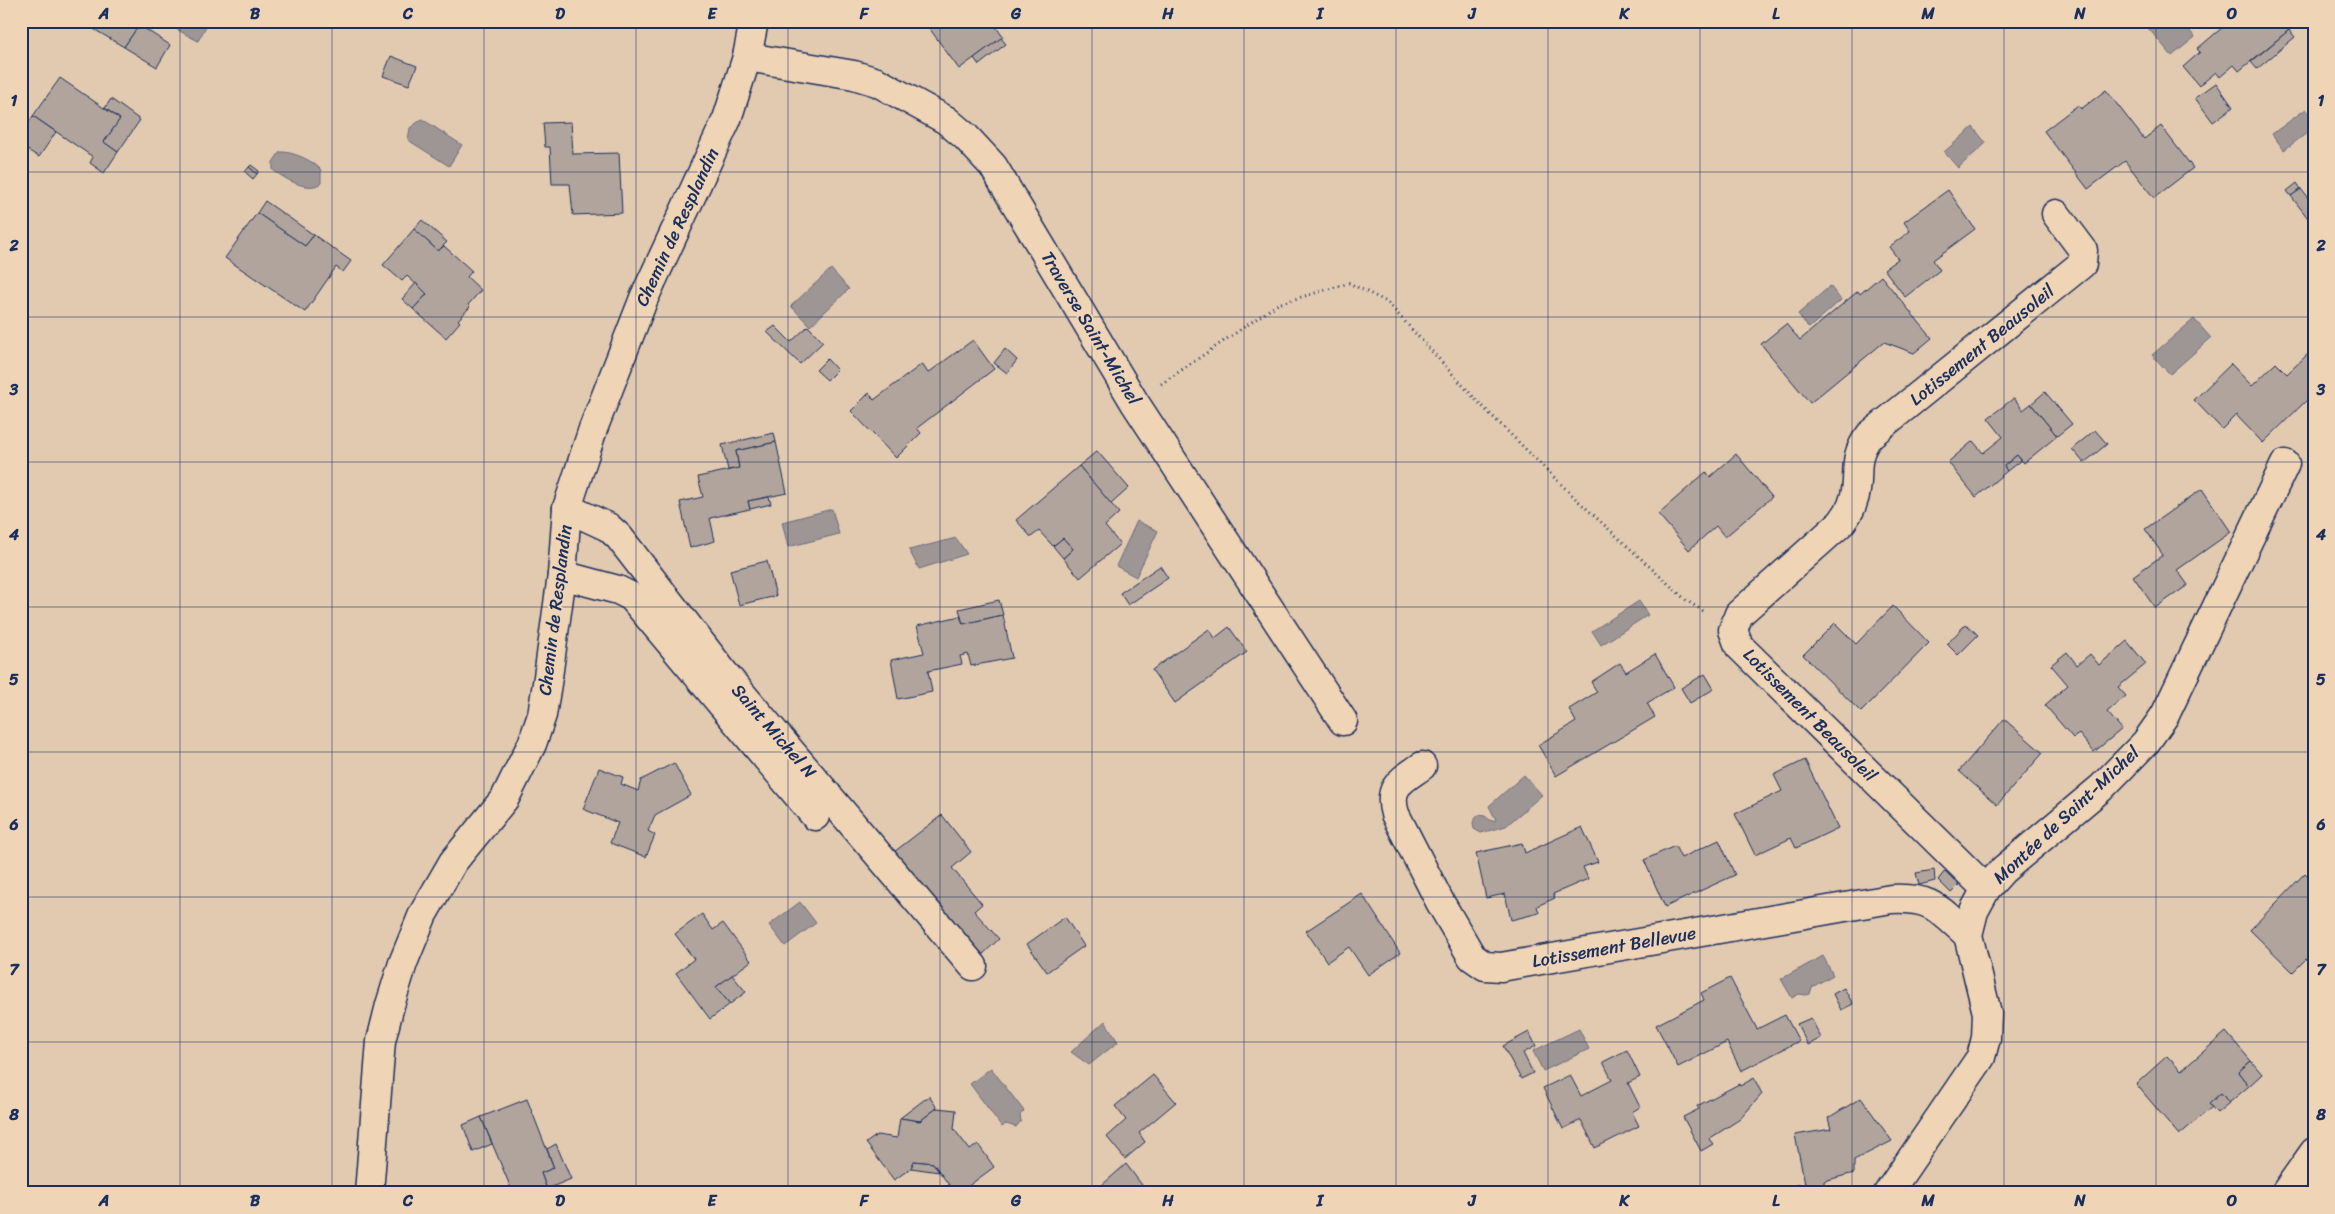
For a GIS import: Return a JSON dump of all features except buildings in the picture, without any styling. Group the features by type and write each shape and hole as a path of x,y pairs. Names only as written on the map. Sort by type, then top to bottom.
{"street":[{"name":"Chemin de Resplandin","path":"368,1193 381,1041 390,1005 423,914 454,862 505,798 532,744 542,715 547,686 562,575 567,508 593,429 644,298 727,119 747,57 754,21"},
{"name":"Traverse Saint-Michel","path":"747,57 854,75 877,82 946,120 966,137 994,166 1135,403 1343,721"},
{"name":"Lotissement Beausoleil","path":"1986,889 1739,646 1733,630 1739,614 1841,523 1854,501 1860,447 1870,435 2082,264 2083,250 2056,214"},
{"name":"Montée de Saint-Michel","path":"1888,1193 1981,1057 1986,1038 1987,1013 1968,935 1974,911 1986,889 2003,870 2101,788 2146,742 2165,715 2285,464"},
{"name":"Saint Michel N","path":"567,508 608,527 619,536 724,673 973,966"},
{"path":"562,575 618,590 632,597 815,816"},
{"name":"Lotissement Bellevue","path":"1422,766 1394,788 1391,800 1395,814 1440,902 1472,957 1485,966 1501,967 1890,899 1917,899 1928,902 1968,935"},
{"path":"2285,1193 2314,1152"}],"path":[{"path":"1135,403 1177,372 1278,304 1349,283 1386,302 1477,401 1575,498 1687,601 1733,630"}],"shaded area":[{"path":"181,21 209,21 198,41 176,29"},
{"path":"2142,21 2181,21 2195,37 2172,56"},
{"path":"2306,109 2314,119 2314,128 2284,150 2272,134"},
{"path":"422,119 462,145 449,166 408,140 410,128"},
{"path":"1973,127 1986,143 1958,168 1944,152"},
{"path":"280,152 296,155 313,163 321,170 321,183 316,186 303,186 290,181 273,170 273,162"},
{"path":"831,269 849,289 810,326 791,306"},
{"path":"1830,286 1841,300 1809,328 1798,314"},
{"path":"2194,319 2211,338 2170,374 2152,355"},
{"path":"832,509 839,534 788,547 782,522"},
{"path":"1137,521 1158,531 1136,577 1116,566"},
{"path":"956,538 967,554 919,569 909,550"},
{"path":"1639,601 1648,615 1601,645 1592,631"},
{"path":"1524,775 1542,795 1506,826 1481,833 1474,829 1473,822 1478,815 1485,816 1491,821 1496,820 1489,806"},
{"path":"800,902 816,923 785,946 769,925"},
{"path":"1823,956 1833,975 1812,987 1810,994 1799,994 1792,998 1781,979"},
{"path":"1105,1021 1118,1042 1089,1065 1071,1052"},
{"path":"1579,1029 1589,1049 1543,1071 1533,1051"},
{"path":"991,1068 1024,1111 1020,1115 1021,1121 1016,1127 1006,1124 1002,1127 970,1084"}]}
